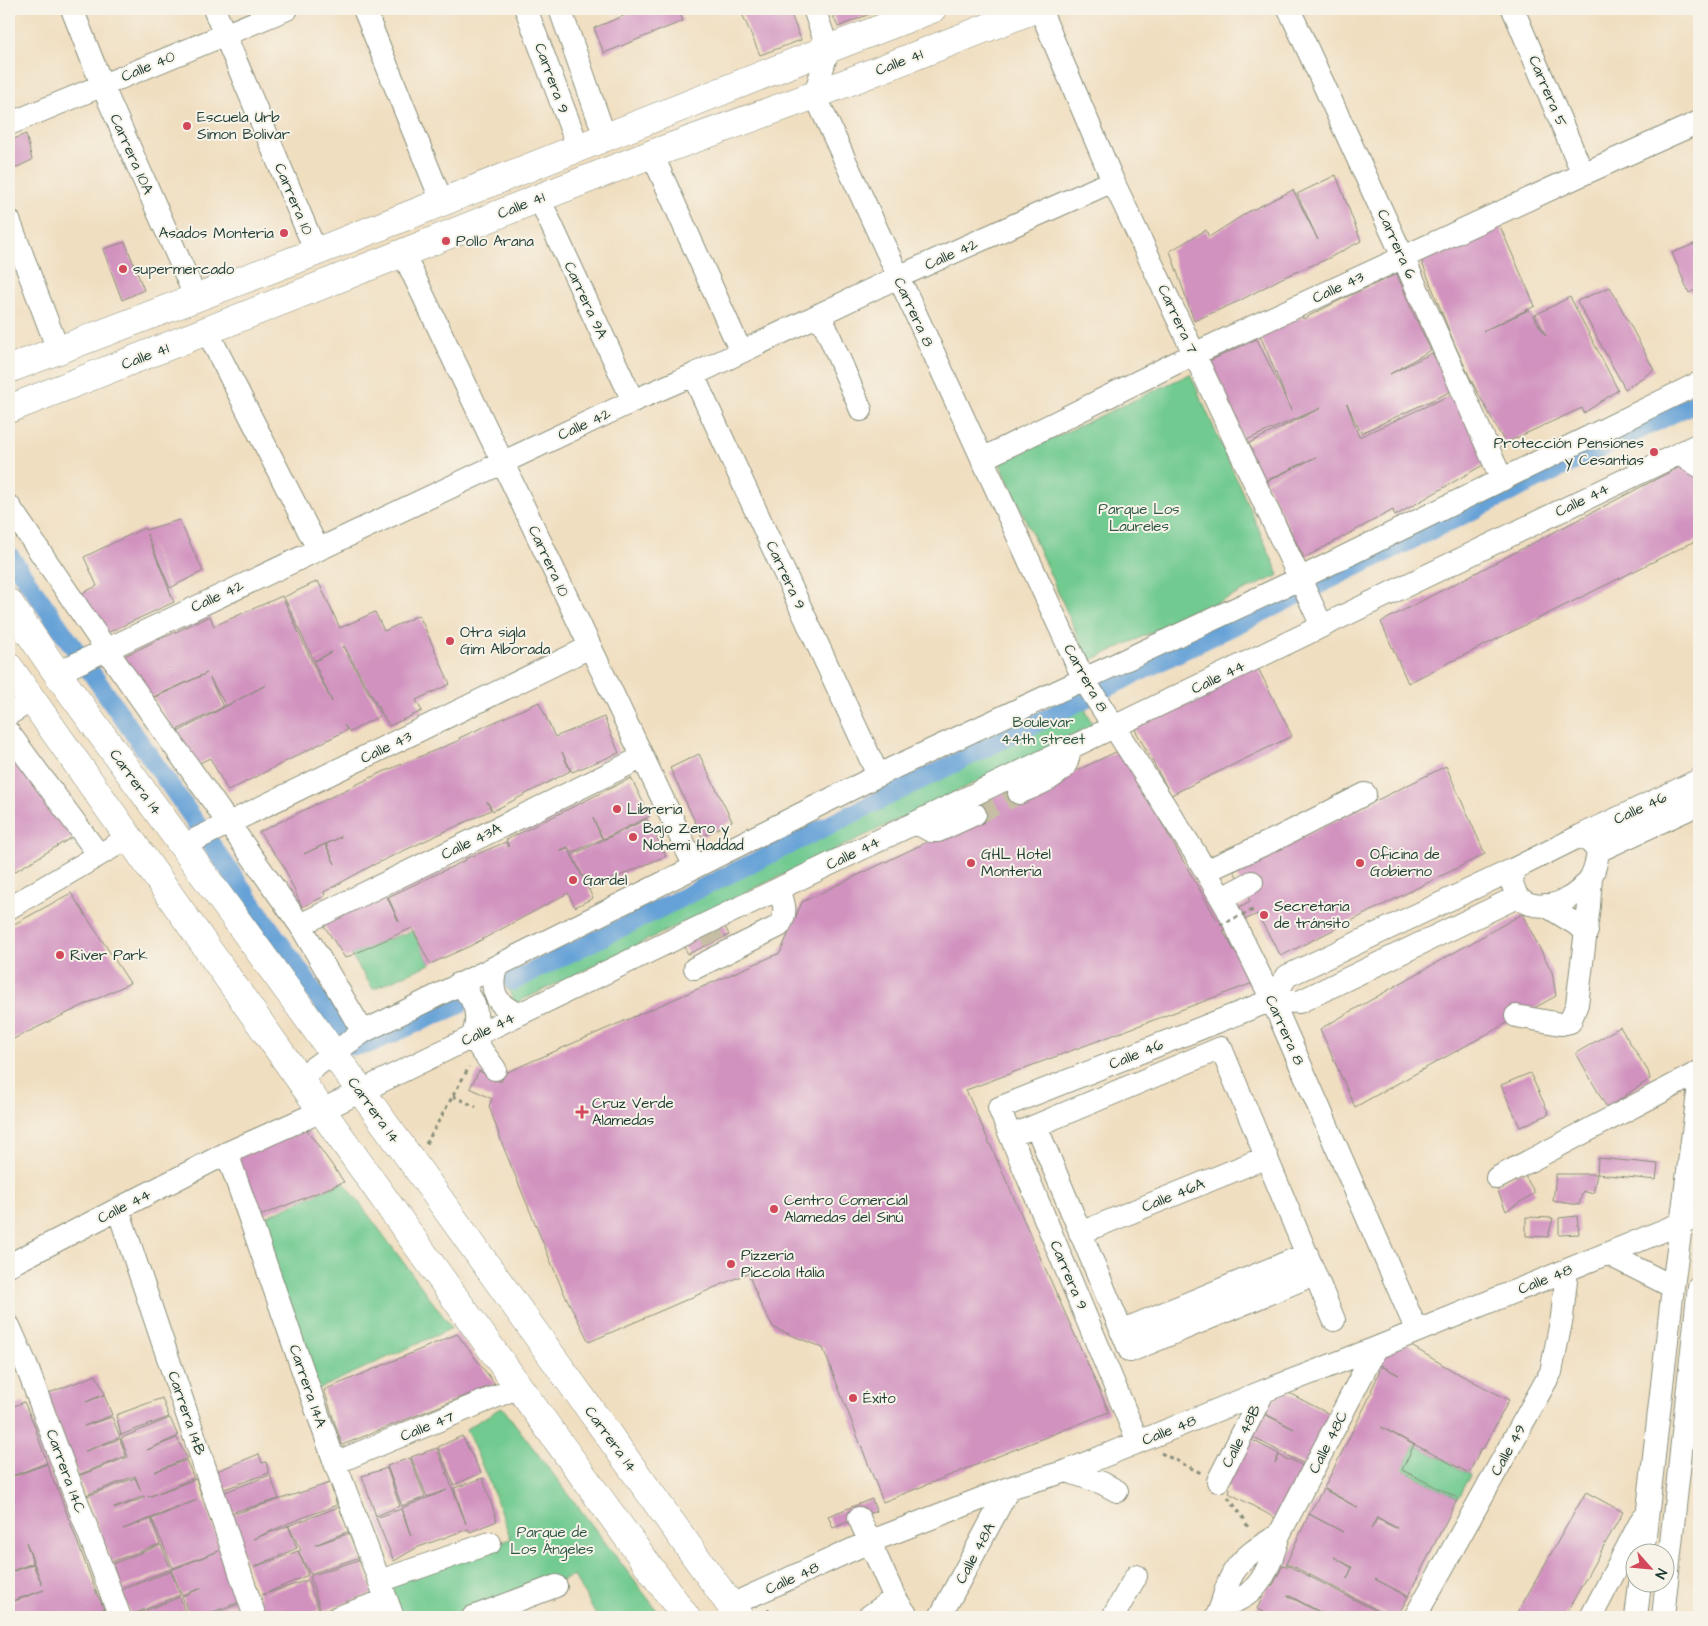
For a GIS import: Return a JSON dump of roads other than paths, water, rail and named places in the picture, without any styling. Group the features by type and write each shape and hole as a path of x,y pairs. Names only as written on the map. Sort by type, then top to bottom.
{"main road":[{"path":"9,369 316,252 932,9"},
{"name":"Calle 41","path":"9,409 403,254 539,198 652,154 815,95 1035,9"},
{"name":"Carrera 14","path":"9,603 65,669 188,843 349,1042 362,1092 735,1611"},
{"path":"9,667 128,838 519,1387 686,1617"}],"street":[{"name":"Carrera 10A","path":"72,9 102,86 196,298"},
{"name":"Carrera 10","path":"214,9 316,252"},
{"name":"Calle 40","path":"9,124 287,9"},
{"path":"364,9 442,202"},
{"name":"Carrera 9","path":"526,9 578,148"},
{"name":"Carrera 9","path":"560,9 605,137"},
{"path":"814,9 828,49 815,95"},
{"name":"Carrera 7","path":"1040,9 1114,181 1320,620"},
{"name":"Carrera 6","path":"1289,9 1403,257 1502,480"},
{"name":"Carrera 5","path":"1513,9 1583,174"},
{"name":"Carrera 8","path":"815,95 1087,684 1200,862"},
{"name":"Calle 43","path":"982,459 1194,354 1699,122"},
{"path":"652,154 741,352"},
{"name":"Calle 42","path":"65,669 898,277 1114,181"},
{"name":"Carrera 9A","path":"539,198 633,401"},
{"path":"9,220 58,350"},
{"name":"Carrera 10","path":"403,254 695,867"},
{"path":"820,314 861,410"},
{"path":"207,331 318,549"},
{"name":"Carrera 9","path":"693,375 878,775"},
{"path":"299,1078 349,1042 458,984 878,775 1087,684 1302,583 1502,480 1699,383"},
{"name":"Calle 44","path":"9,1265 227,1153 362,1092 483,1052 519,1014 705,944 779,889 1070,749 1111,722 1320,620 1699,444"},
{"path":"1679,454 1699,466"},
{"path":"9,506 100,652 224,826 300,924 349,1042"},
{"name":"Calle 43","path":"188,843 590,647"},
{"path":"9,714 32,700"},
{"path":"9,733 99,855"},
{"path":"1019,793 1057,774 1063,769 1070,749"},
{"name":"Calle 43A","path":"300,924 643,758"},
{"name":"Calle 46","path":"1514,869 1699,780"},
{"path":"1252,882 1223,910 1217,909 1212,905 1189,866 1189,861 1200,862 1280,843 1365,794"},
{"name":"Calle 46","path":"1598,851 1699,804"},
{"path":"916,823 931,831 938,831 975,814"},
{"path":"1516,1016 1561,1024 1570,1022 1577,1004 1587,931 1591,877 1598,851 1590,842 1580,836"},
{"path":"9,908 128,838"},
{"path":"1514,869 1512,883 1517,897 1530,904 1560,903 1576,893 1591,877"},
{"path":"1272,1000 1287,976 1514,869"},
{"path":"705,944 779,926 785,912 779,889"},
{"name":"Calle 46","path":"999,1108 1272,1000 1299,1002 1517,897"},
{"path":"1545,905 1587,931"},
{"name":"Carrera 8","path":"1223,910 1272,1000 1417,1331"},
{"path":"497,966 493,983 498,1000 504,1006 519,1014"},
{"path":"458,984 472,998 476,1008 476,1028 483,1052"},
{"path":"1011,1136 1221,1048 1334,1320"},
{"path":"1497,1178 1699,1072"},
{"path":"1644,1544 1673,1287 1690,1221 1699,1086"},
{"name":"Carrera 9","path":"999,1108 1138,1442"},
{"name":"Carrera 9","path":"1036,1126 1130,1351 1311,1264"},
{"name":"Carrera 14A","path":"227,1153 335,1463 388,1606"},
{"name":"Calle 46A","path":"1080,1233 1267,1158"},
{"name":"Carrera 14B","path":"118,1208 255,1617"},
{"name":"Calle 48","path":"735,1611 869,1542 1009,1488 1067,1470 1690,1221"},
{"path":"1608,1254 1673,1287"},
{"path":"1121,1331 1311,1264"},
{"name":"Calle 49","path":"1415,1617 1551,1372 1562,1317 1567,1270"},
{"path":"1663,1617 1691,1442 1699,1286"},
{"name":"Carrera 14C","path":"9,1326 25,1362 120,1617"},
{"name":"Calle 48C","path":"1219,1611 1230,1578 1237,1569 1251,1553 1279,1535 1376,1348"},
{"name":"Calle 47","path":"335,1463 519,1387"},
{"name":"Calle 48B","path":"1218,1481 1264,1391"},
{"path":"1656,1437 1691,1442"},
{"path":"1067,1470 1102,1483 1116,1491"},
{"name":"Calle 48A","path":"940,1617 1009,1488"},
{"path":"1591,1617 1648,1507"},
{"path":"859,1518 895,1598 908,1617"},
{"path":"338,1617 388,1606 490,1543"},
{"path":"1114,1617 1136,1576"},
{"path":"473,1617 556,1586"},
{"path":"1636,1617 1639,1594"},
{"path":"868,1617 895,1598"}],"waterway":[{"path":"513,981 1190,647 1699,401"},
{"path":"9,555 352,1046 368,1044 459,1005"}],"tunnel":[{"path":"975,814 1019,793"},
{"path":"709,931 714,942"}],"place":[{"name":"Escuela Urb Simon Bolivar","path":"187,126"},
{"name":"Asados Monteria","path":"284,233"},
{"name":"Pollo Arana","path":"446,241"},
{"name":"supermercado","path":"123,269"},
{"name":"Protección Pensiones y Cesantias","path":"1654,452"},
{"name":"Otra sigla Gim Alborada","path":"450,641"},
{"name":"Libreria","path":"617,809"},
{"name":"Bajo Zero y Nohemi Haddad","path":"633,837"},
{"name":"GHL Hotel Monteria","path":"971,863"},
{"name":"Oficina de Gobierno","path":"1360,863"},
{"name":"Gardel","path":"573,880"},
{"name":"Secretaria de tránsito","path":"1264,915"},
{"name":"River Park","path":"60,955"},
{"name":"Cruz Verde Alamedas","path":"582,1112"},
{"name":"Centro Comercial Alamedas del Sinú","path":"774,1209"},
{"name":"Pizzería Piccola Italia","path":"731,1264"},
{"name":"Éxito","path":"853,1398"}],"park label":[{"name":"Parque Los Laureles","path":"1139,518"},
{"name":"Boulevar 44th street","path":"1043,730"},
{"name":"Parque de Los Ángeles","path":"552,1540"}]}
